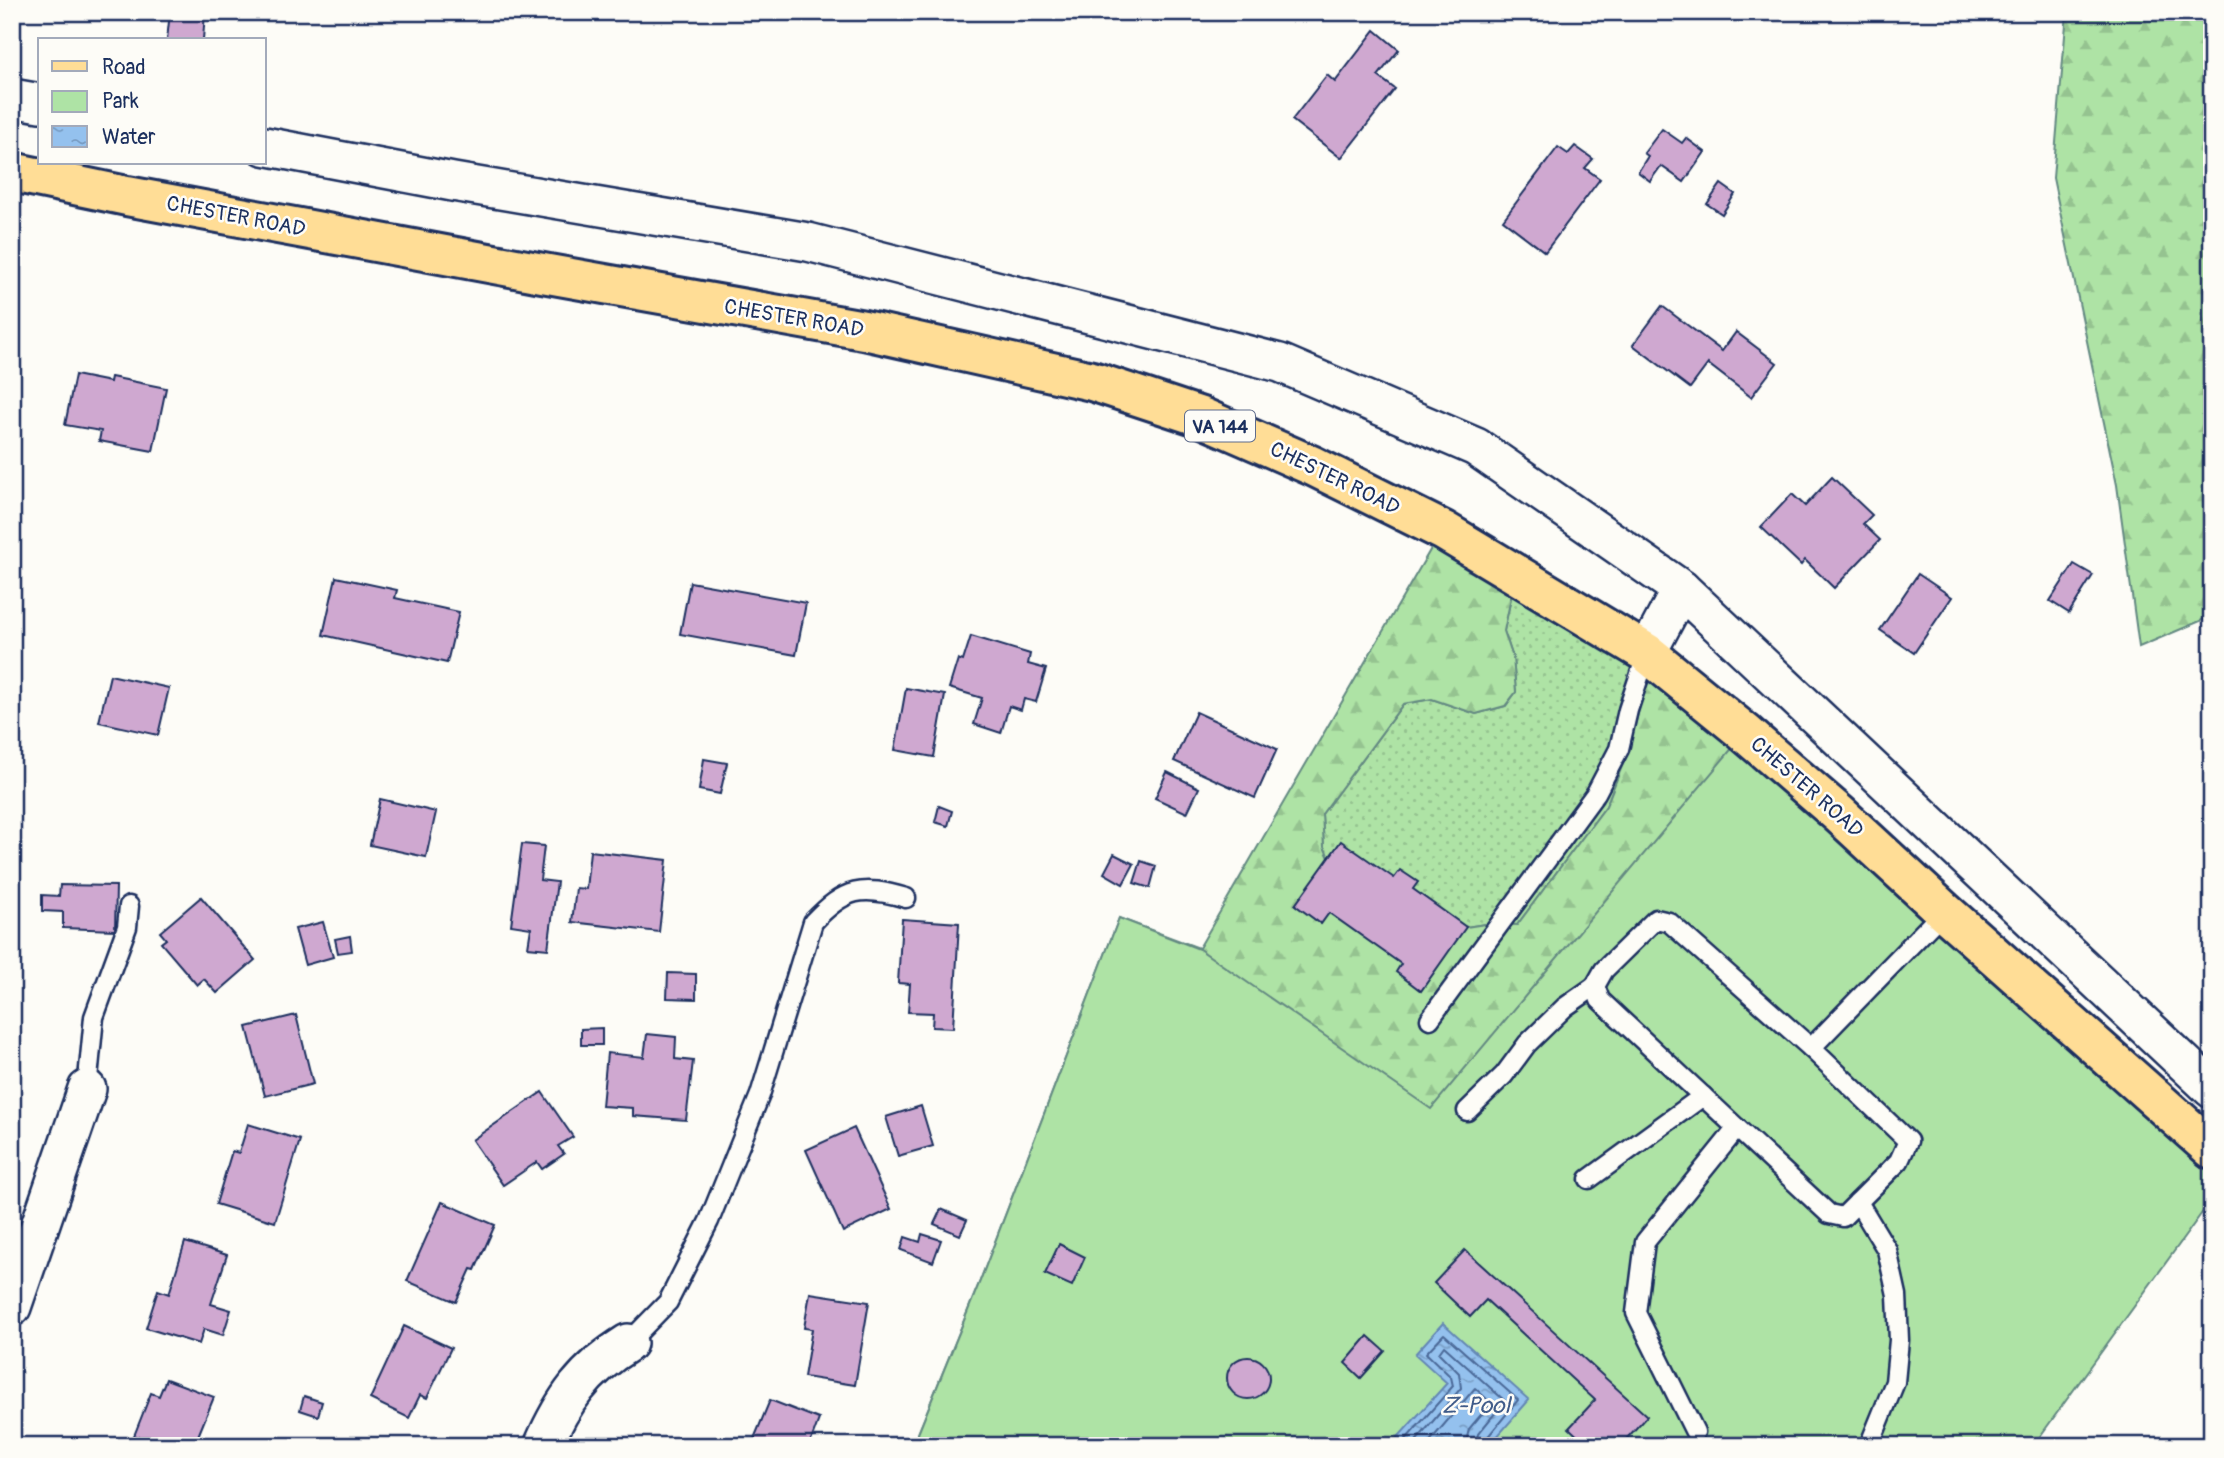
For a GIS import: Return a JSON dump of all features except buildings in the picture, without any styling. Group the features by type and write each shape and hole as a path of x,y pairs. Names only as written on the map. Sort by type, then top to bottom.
{"main road":[{"name":"CHESTER ROAD","path":"12,172 537,272 864,330 1092,381 1201,417 1313,466 1444,531 1647,653 1762,748 2212,1149"}],"street":[{"path":"12,98 38,103"},
{"path":"266,146 453,182 808,242 1280,363 1476,447 1681,589 2212,1090"},
{"path":"1647,653 1681,589"},
{"path":"12,1307 87,1088"},
{"path":"543,1446 558,1411 583,1378 628,1343"}],"lane":[{"path":"1430,1019 1596,793 1619,749 1628,710 1647,653"},
{"path":"628,1343 668,1302 709,1221 760,1095 813,922 830,904 852,893 877,890 906,898"},
{"path":"87,1088 94,1017 127,926 129,906"},
{"path":"1811,1048 1944,911"},
{"path":"1467,1111 1504,1075 1527,1044 1565,1007 1595,986 1604,970 1656,919 1669,922 1811,1048 1908,1141 1899,1161 1843,1217 1829,1213 1600,1000 1595,986"},
{"path":"1589,1179 1703,1096"},
{"path":"1695,1432 1636,1313 1645,1242 1737,1128"},
{"path":"1858,1202 1887,1250 1898,1306 1899,1340 1895,1382 1869,1446"}],"green space":[{"path":"2067,12 2212,12 2212,616 2139,647 2117,485 2053,178"},
{"path":"1436,540 1513,588 1504,631 1513,658 1516,692 1505,706 1476,714 1432,699 1403,704 1322,814 1324,847 1337,875 1373,928 1517,925 1606,806 1629,749 1644,690 1653,680 1758,768 1431,1110 1381,1075 1344,1074 913,1446 980,1281 1119,918 1199,948"},
{"path":"1513,588 1653,680 1644,690 1629,749 1606,806 1517,925 1485,924 1466,927 1337,875 1324,847 1322,814 1403,704 1432,699 1476,714 1506,706 1516,692 1513,658 1504,631"},
{"path":"1734,746 2212,1155 2212,1199 2033,1446 913,1446 980,1281 1119,918 1199,949 1431,1109"}],"water":[{"name":"Z-Pool","path":"1443,1323 1529,1400 1489,1446 1390,1446 1447,1383 1415,1354"}]}
